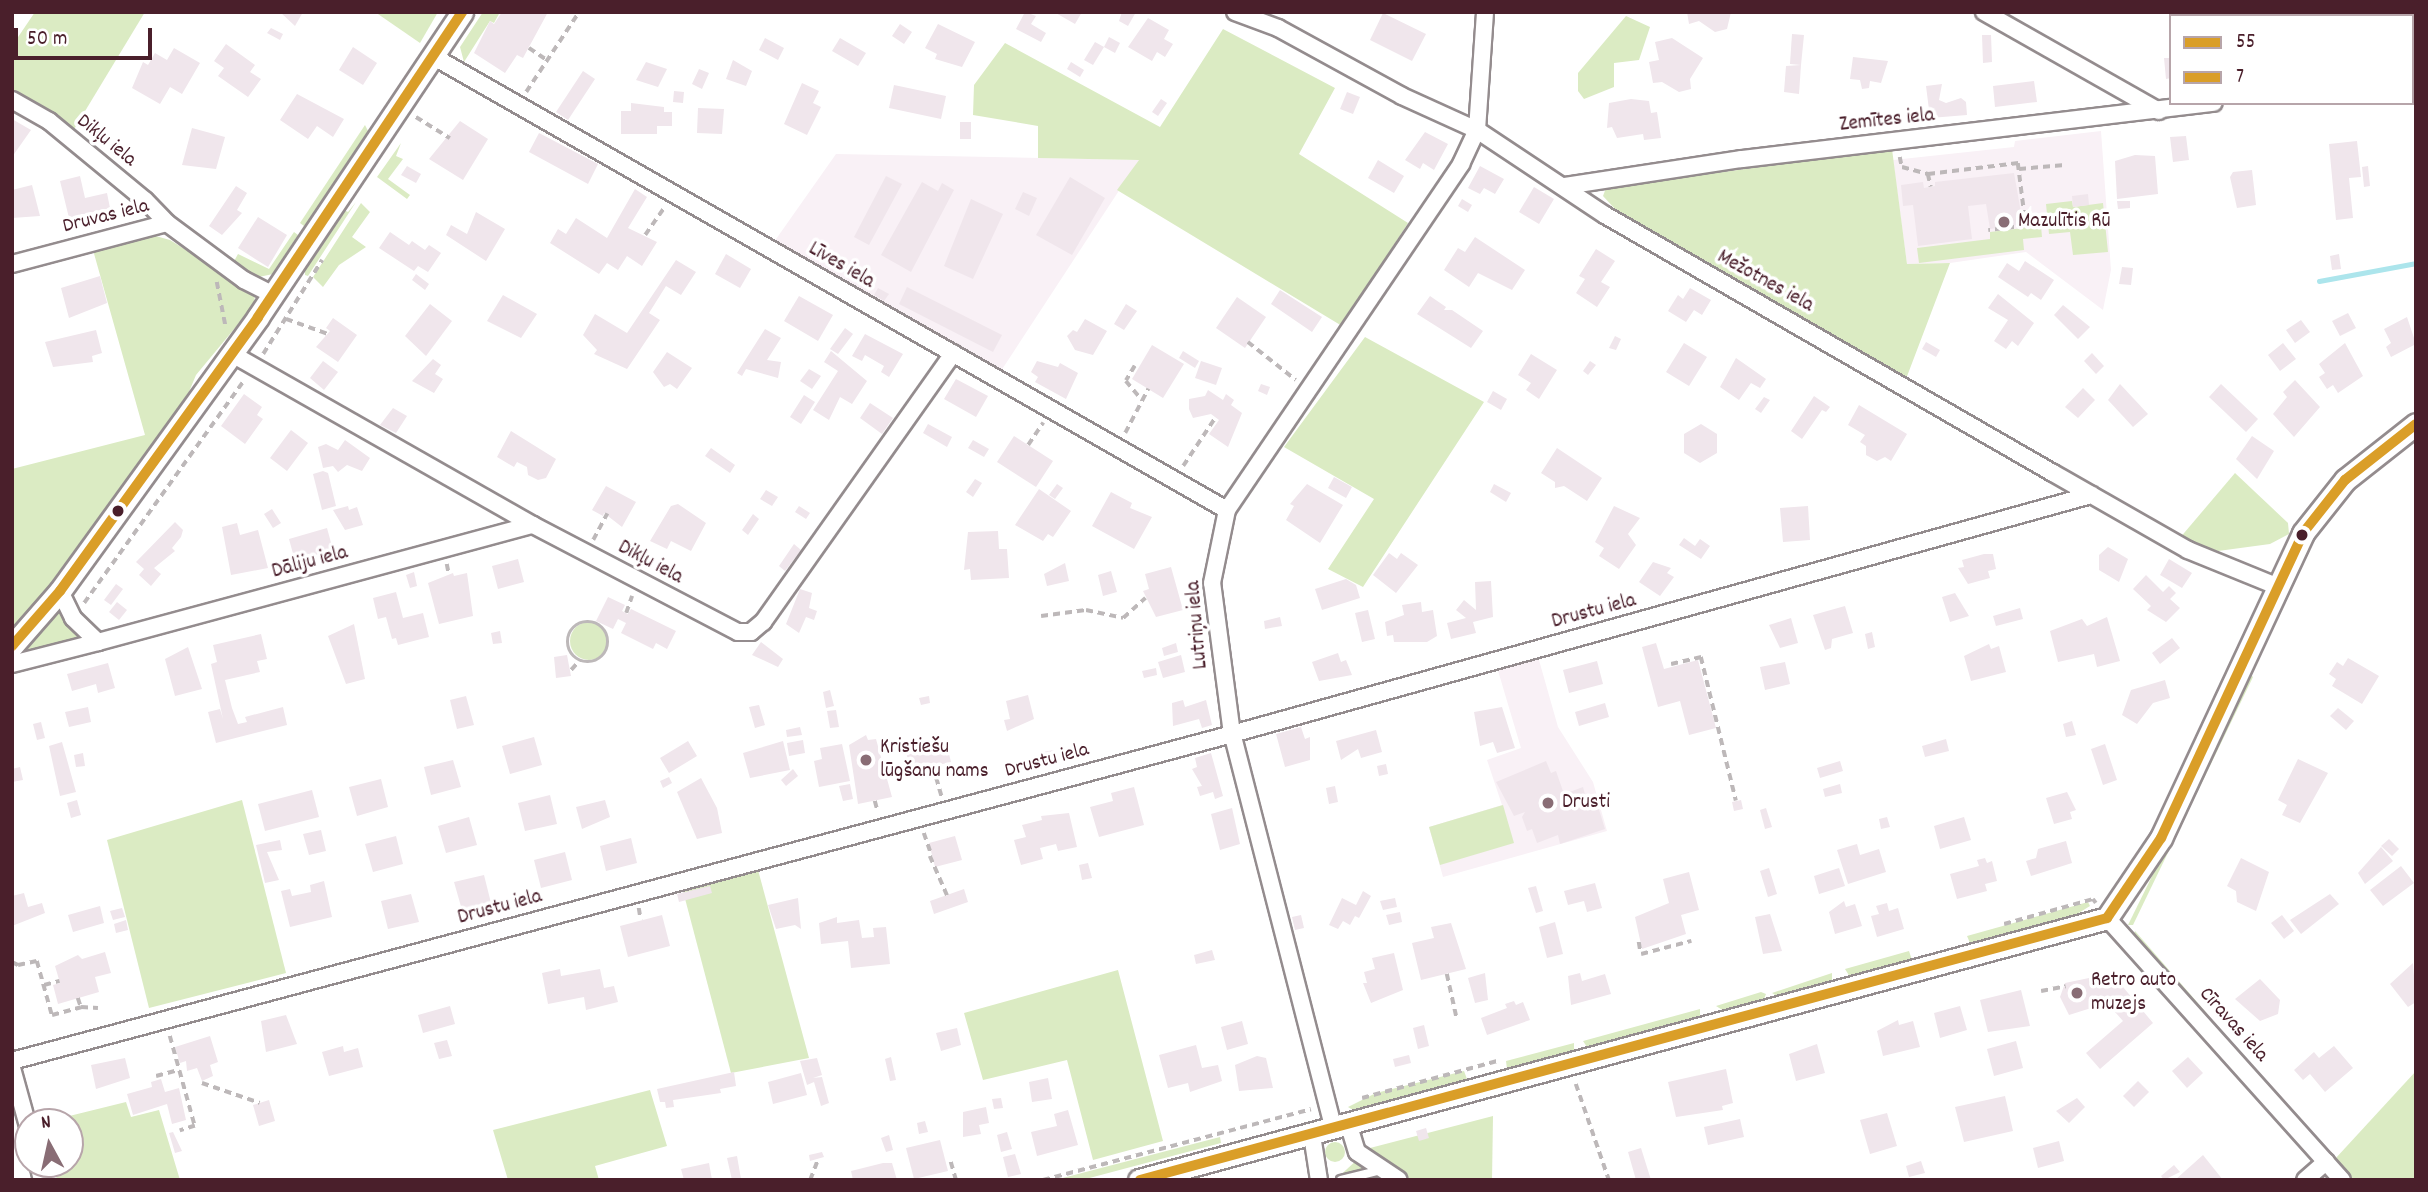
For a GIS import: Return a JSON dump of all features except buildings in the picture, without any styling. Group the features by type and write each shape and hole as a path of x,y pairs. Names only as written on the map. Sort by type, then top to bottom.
{"main road":[{"path":"12,646 60,591 274,295 462,12"},
{"path":"1139,1180 1342,1128 2107,918 2161,838 2276,586 2303,533 2345,480 2416,424"}],"street":[{"name":"Mežotnes iela","path":"1235,12 1278,27 1402,96 1477,130 1605,215 2091,495 2188,550 2276,586"},
{"name":"Lutriņu iela","path":"1399,1180 1357,1152 1328,1104 1232,734 1212,583 1227,510 1461,164 1477,130 1485,12"},
{"path":"1984,12 2159,111"},
{"name":"Līves iela","path":"434,57 1227,510"},
{"name":"Dikļu iela","path":"12,100 49,121 167,223"},
{"name":"Zemītes iela","path":"1565,186 1898,141 2200,105"},
{"name":"Druvas iela","path":"12,264 167,223 274,295"},
{"name":"Dikļu iela","path":"230,356 533,525 727,629 751,632 763,622 852,500 953,354"},
{"name":"Drustu iela","path":"12,1061 1232,734 2091,495"},
{"name":"Dāliju iela","path":"12,664 533,525"},
{"path":"60,591 73,618 98,642"},
{"name":"Cīravas iela","path":"2107,918 2342,1180"},
{"path":"12,1068 23,1108"},
{"path":"1312,1135 1319,1180"},
{"path":"2305,1180 2326,1162"}],"lane":[{"path":"1341,1180 1381,1170"}],"path":[{"path":"517,105 579,12"},
{"path":"529,48 547,60"},
{"path":"414,116 450,138"},
{"path":"1898,141 1902,167 1928,174 2018,163 2026,226 1988,231"},
{"path":"2019,169 2065,165"},
{"path":"1928,174 1931,187"},
{"path":"645,235 674,195"},
{"path":"208,253 223,298 230,356"},
{"path":"286,319 328,334"},
{"path":"1248,342 1311,389"},
{"path":"1135,366 1126,381 1142,400"},
{"path":"1118,448 1148,388"},
{"path":"1028,445 1052,410"},
{"path":"1174,480 1215,418"},
{"path":"586,553 607,514"},
{"path":"1041,616 1086,610 1123,618 1145,598"},
{"path":"583,622 597,623 609,640 606,653 594,662 580,660 570,651 571,630 583,622"},
{"path":"1671,664 1701,657 1736,801"},
{"path":"571,670 580,660"},
{"path":"933,766 945,809"},
{"path":"919,816 947,895"},
{"path":"1992,927 2093,899 2107,918"},
{"path":"1639,943 1641,954 1691,941"},
{"path":"12,962 18,965 37,961 52,1015 81,1007 97,1008"},
{"path":"1447,974 1457,1019"},
{"path":"44,985 59,981"},
{"path":"2041,991 2066,986"},
{"path":"78,998 81,1007"},
{"path":"165,1020 195,1126 180,1131"},
{"path":"1042,1180 1328,1104 1346,1105 1377,1091 1503,1059"},
{"path":"156,1076 179,1070"},
{"path":"202,1083 260,1103"},
{"path":"1576,1084 1609,1180"},
{"path":"810,1180 818,1159"},
{"path":"951,1162 956,1180"}],"shaded area":[{"name":"Mazulītis Rū","path":"2101,131 2111,270 2103,310 2026,252 1950,263 1907,264 1893,160 2014,147 2015,141"},
{"path":"836,154 1139,160 999,374 774,242"},
{"path":"1537,653 1558,727 1593,782 1607,831 1443,877 1429,827 1502,805 1487,760 1521,748 1496,664"}],"green space":[{"path":"35,12 145,12 73,131 12,92 12,46"},
{"path":"375,12 438,12 420,43"},
{"path":"483,12 500,12 494,23 490,21 464,62 460,47"},
{"path":"1626,16 1650,27 1639,60 1614,63 1614,87 1584,99 1578,91 1578,73"},
{"path":"1223,29 1335,88 1299,154 1408,223 1342,326 1117,190 1139,160 1038,158 1038,126 973,115 974,85 1005,43 1160,127"},
{"path":"365,125 369,133 331,192 304,226 300,223"},
{"path":"401,143 396,156 403,159 388,179 410,195 407,199 377,177"},
{"path":"1892,149 1907,264 1950,263 1906,379 1616,210 1603,196 1606,188"},
{"path":"2072,201 2073,207 2103,203 2108,252 2073,255 2070,232 2049,234 2046,204"},
{"path":"356,202 308,276 305,275 305,267 344,210 348,212"},
{"path":"361,203 370,212 352,237 366,247 339,265 323,287 313,277"},
{"path":"2041,226 2042,237 2023,239 2024,250 1919,263 1917,248 1990,239 1990,232"},
{"path":"294,232 298,235 273,274 254,278 233,263 238,254 269,269"},
{"path":"152,235 170,240 255,293 254,305 196,375 186,399 35,609 12,629 12,469 145,435 93,250"},
{"path":"1365,337 1484,402 1363,587 1328,569 1374,499 1284,447"},
{"path":"2235,473 2288,523 2289,534 2270,544 2218,551 2179,539"},
{"path":"61,609 86,638 13,659 56,610"},
{"path":"589,622 602,628 608,641 602,654 589,660 576,654 570,641 576,628"},
{"path":"2251,675 2253,677 2133,925 2128,925"},
{"path":"242,800 286,973 149,1008 107,840"},
{"path":"1503,805 1514,843 1440,865 1429,827"},
{"path":"758,870 809,1058 731,1073 683,891"},
{"path":"2088,902 2090,906 2077,914 1970,943 1967,936"},
{"path":"2135,931 2211,1018 2133,936"},
{"path":"1909,951 1912,960 1850,977 1845,969"},
{"path":"1118,970 1163,1141 1093,1160 1067,1060 983,1080 964,1013"},
{"path":"1832,973 1832,981 1777,996 1772,993"},
{"path":"1761,992 1766,994 1764,999 1724,1011 1716,1006"},
{"path":"1700,1009 1700,1017 1587,1047 1583,1041"},
{"path":"1574,1043 1574,1051 1507,1069 1506,1061"},
{"path":"1464,1071 1467,1079 1353,1110 1348,1107 1376,1093"},
{"path":"2416,1071 2416,1180 2352,1180 2335,1159"},
{"path":"650,1090 667,1146 595,1166 599,1180 508,1180 493,1130"},
{"path":"126,1102 131,1117 159,1110 180,1180 57,1180 84,1178 84,1112"},
{"path":"1493,1116 1492,1180 1335,1180 1370,1148"},
{"path":"1220,1137 1221,1143 1082,1180 1055,1180"},
{"path":"1335,1142 1342,1145 1345,1152 1342,1159 1335,1162 1328,1159 1325,1152 1328,1145"}],"waterway":[{"path":"2319,281 2416,263"}],"transit line":[{"name":"7","path":"12,646 60,591 258,317 462,12"},
{"name":"55","path":"1140,1180 2107,918 2161,838 2303,533 2345,480 2416,424"}],"place":[{"name":"Mazulītis Rū","path":"2004,222"},
{"name":"Kristiešu lūgšanu nams","path":"866,760"},
{"name":"Drusti","path":"1548,803"},
{"name":"Retro auto muzejs","path":"2077,993"}]}
